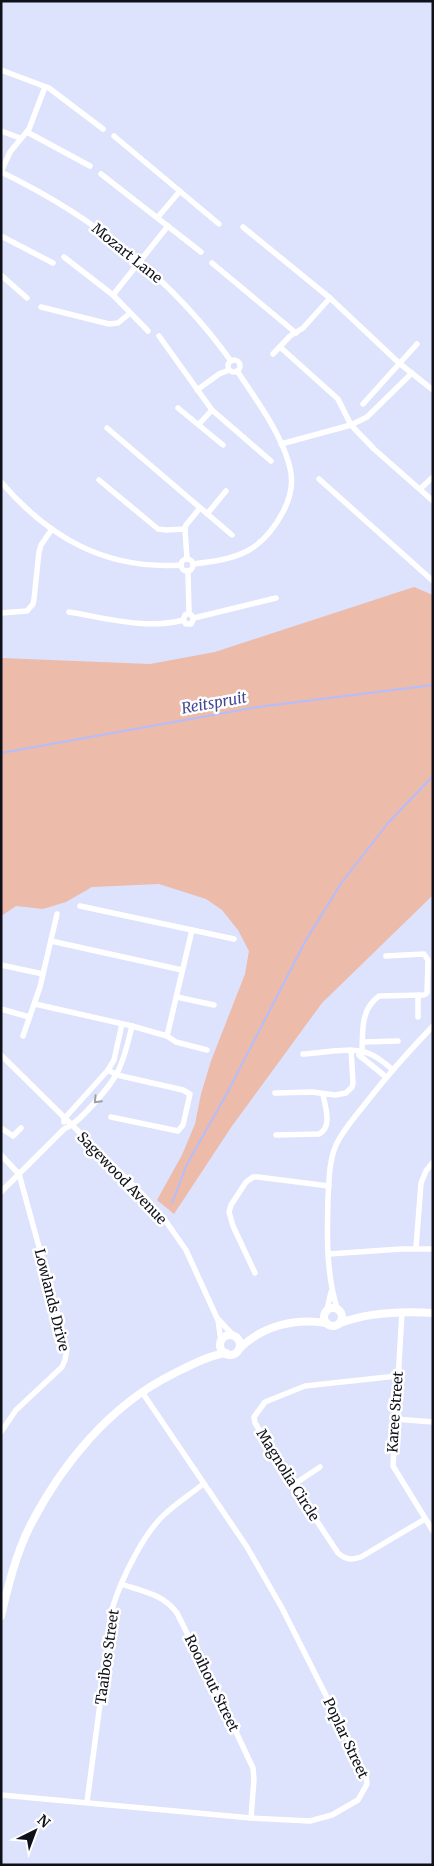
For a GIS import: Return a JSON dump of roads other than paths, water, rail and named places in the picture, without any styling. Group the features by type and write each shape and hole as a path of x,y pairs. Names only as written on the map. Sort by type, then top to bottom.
{"street":[{"path":"1,70 45,87 103,128"},
{"path":"1,172 10,152 27,132 45,87"},
{"path":"1,131 20,138"},
{"path":"27,132 90,166"},
{"path":"114,136 219,224"},
{"name":"Mozart Lane","path":"1,172 79,215 140,262 165,284 231,360"},
{"path":"101,174 201,252"},
{"path":"158,218 180,191"},
{"path":"113,295 168,226"},
{"path":"243,227 330,298 399,363 433,390"},
{"path":"1,236 53,263"},
{"path":"64,257 113,295 148,331"},
{"path":"212,263 296,333"},
{"path":"1,275 28,298"},
{"path":"273,354 290,336 303,328 330,298"},
{"path":"41,307 109,324 118,323 130,312"},
{"path":"159,336 212,410 271,461"},
{"path":"364,404 417,344"},
{"path":"280,346 338,399 351,424 374,449 433,501"},
{"path":"229,370 228,364 231,360 236,360 240,366 237,372"},
{"path":"193,564 216,561 247,552 269,535 287,504 291,487 290,465 281,444 264,413 237,372 229,370 219,374 197,390"},
{"path":"281,444 351,424 372,414 412,374"},
{"path":"178,408 223,445"},
{"path":"199,424 212,410"},
{"path":"107,428 232,535"},
{"path":"420,489 433,477"},
{"path":"319,479 433,581"},
{"path":"99,480 158,529 185,529"},
{"path":"1,482 28,511 52,529 80,546 132,564 181,565"},
{"path":"207,514 226,491"},
{"path":"187,559 186,525 200,508"},
{"path":"1,613 27,611 33,604 39,552 41,545 52,529"},
{"path":"187,559 191,560 193,564"},
{"path":"181,565 182,561 187,559"},
{"path":"188,571 192,569 193,564"},
{"path":"181,565 184,570 188,571"},
{"path":"188,571 189,613 194,618"},
{"path":"183,620 186,624 191,624 194,618 276,598"},
{"path":"69,612 144,624 171,623 183,620"},
{"path":"183,620 184,615 189,613"},
{"path":"80,906 234,939"},
{"path":"23,1036 35,1004 57,914"},
{"path":"167,1036 192,930"},
{"path":"51,941 182,970"},
{"path":"275,1093 346,1093 352,1087 358,1052 362,1042 364,1017 375,999 379,996 424,995 428,990 429,957 420,953 386,956"},
{"path":"1,965 43,974"},
{"path":"418,996 418,1017"},
{"path":"177,997 214,1005"},
{"path":"35,1004 132,1026 167,1036 176,1042 207,1050"},
{"path":"1,1010 29,1017"},
{"path":"64,1129 64,1119 108,1070 114,1060 122,1024"},
{"path":"1,1192 64,1129 71,1126 107,1090 125,1058 132,1026"},
{"path":"340,1324 342,1314 338,1309 331,1290 326,1228 331,1160 338,1141 386,1077 433,1026"},
{"path":"362,1042 398,1041"},
{"path":"358,1052 386,1077"},
{"path":"303,1054 370,1053 393,1070"},
{"name":"Sagewood Avenue","path":"1,1056 144,1196 186,1250 218,1318 234,1336"},
{"path":"378,1071 384,1063"},
{"path":"108,1070 117,1075 186,1091 190,1096 183,1125 178,1131 112,1117"},
{"path":"276,1135 319,1134 323,1132 328,1123 323,1094"},
{"path":"3,1132 13,1136 21,1128"},
{"path":"1,1155 19,1174"},
{"path":"416,1248 421,1183 423,1176 433,1162"},
{"name":"Lowlands Drive","path":"1,1432 16,1410 62,1367 67,1349 19,1174"},
{"path":"255,1273 229,1216 231,1205 246,1182 253,1177 258,1177 329,1186"},
{"path":"328,1254 416,1248 433,1249"},
{"path":"326,1323 324,1318 331,1290"},
{"path":"1,1616 15,1565 29,1527 59,1476 83,1445 106,1422 142,1392 163,1379 206,1358 226,1353 232,1354 256,1335 272,1328 309,1320 326,1311 338,1309 360,1316"},
{"path":"309,1320 326,1323 331,1326 360,1316 402,1312 433,1313"},
{"name":"Karee Street","path":"402,1312 394,1419 393,1466 433,1530"},
{"name":"Sagewood Avenue","path":"218,1318 221,1343"},
{"path":"206,1358 227,1336 256,1335"},
{"path":"234,1336 240,1344 238,1349"},
{"path":"221,1343 223,1351 226,1353"},
{"name":"Magnolia Circle","path":"397,1376 305,1386 265,1402 254,1417 255,1423 338,1554 348,1559 361,1557 425,1518"},
{"name":"Poplar Street","path":"1,1795 251,1818 310,1821 332,1815 358,1800 367,1784 366,1775 282,1608 247,1547 142,1392"},
{"path":"394,1419 433,1422"},
{"path":"293,1485 320,1467"},
{"name":"Taaibos Street","path":"87,1802 113,1606 120,1584 152,1530 165,1514 203,1484"},
{"name":"Rooihout Street","path":"120,1584 165,1600 171,1605 180,1619 253,1768 251,1818"}],"waterway":[{"name":"Reitspruit","path":"1,753 258,707 433,685"},
{"path":"172,1203 187,1164 225,1097 306,940 342,882 388,823 433,776"}]}
